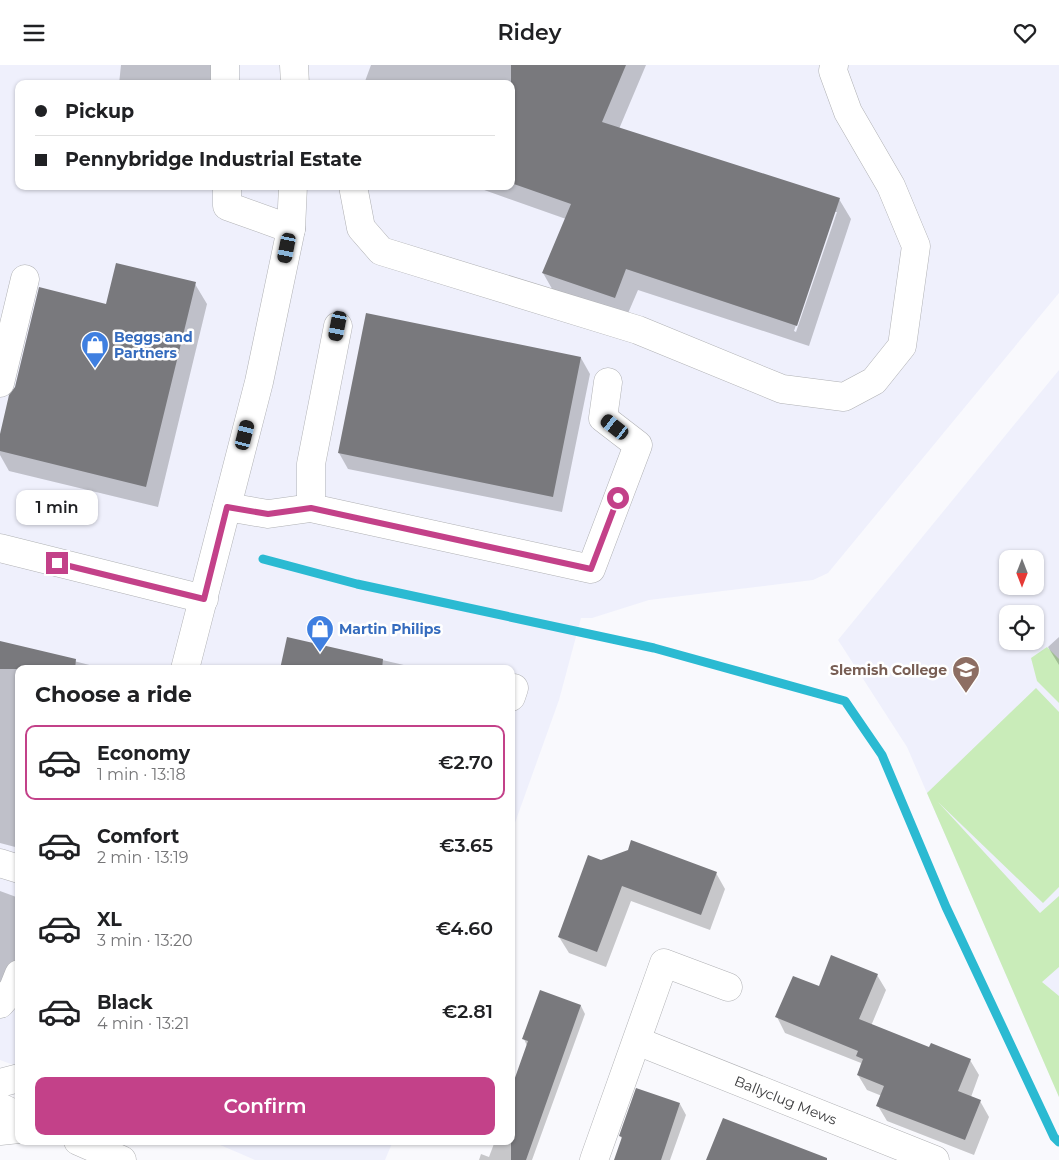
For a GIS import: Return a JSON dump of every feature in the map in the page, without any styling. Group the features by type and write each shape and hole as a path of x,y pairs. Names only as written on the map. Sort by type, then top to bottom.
{"street":[{"path":"225,65 225,80"},
{"path":"294,65 295,80"},
{"path":"354,190 360,228 381,251 638,330 782,389 844,397 874,381 902,346 916,246 892,187 848,112 834,71 834,65"},
{"path":"227,190 227,206 291,229"},
{"path":"186,665 259,382 291,229 293,190"},
{"path":"0,383 25,279"},
{"path":"311,508 311,464 338,326"},
{"path":"227,507 268,514 311,508 591,569 638,445 603,418 608,383"},
{"path":"0,551 204,599"},
{"path":"0,863 15,868"},
{"path":"594,1160 664,963 728,987"},
{"path":"0,1004 15,984"},
{"name":"Ballyclug Mews","path":"637,1041 935,1160"},
{"path":"0,1083 15,1079"},
{"path":"0,1107 15,1114"},
{"path":"0,1131 15,1129"},
{"path":"87,1145 122,1160"}],"shaded area":[{"path":"0,65 1059,65 1059,293 828,573 813,580 649,600 592,618 581,618 559,700 515,823 515,665 15,665 15,1066 0,1060"},
{"name":"Slemish College","path":"1059,370 1059,1097 907,747 838,640"},
{"path":"220,1145 391,1145 385,1160 255,1160"}],"green space":[{"path":"1047,647 1059,659 1059,703 1037,681 1031,658"},
{"path":"1036,688 1059,712 1059,887 1043,903 938,802 1040,913 1059,896 1059,967 1042,982 1059,996 1059,1097 927,793"}],"building":[{"path":"511,65 626,65 602,122 840,198 797,326 626,269 615,298 542,273 571,204 515,184 515,80 511,80"},
{"name":"Beggs and Partners","path":"116,263 196,282 146,487 0,451 0,434 9,395 15,387 39,287 106,304"},
{"path":"366,313 581,357 553,497 338,453"},
{"name":"Martin Philips","path":"287,637 383,659 382,665 281,665"},
{"path":"0,641 76,659 75,665 15,665 15,669 0,669"},
{"path":"631,840 717,872 701,915 622,886 597,952 558,937 588,855 601,860 628,850"},
{"path":"831,955 878,974 859,1019 929,1047 931,1043 971,1059 958,1091 981,1100 965,1140 876,1106 884,1086 857,1075 863,1059 856,1056 858,1051 775,1017 793,976 819,986"},
{"path":"540,990 581,1005 526,1160 511,1160 511,1145 515,1145 515,1078 528,1041 522,1039"},
{"path":"636,1088 680,1103 661,1160 614,1160 622,1137 619,1136"},
{"path":"723,1118 827,1158 827,1160 706,1160"}],"waterway":[{"path":"263,559 357,584 654,648 845,701 882,755 946,907 1054,1137 1059,1142"}],"place":[{"name":"Beggs and Partners","path":"95,369"},
{"name":"Martin Philips","path":"320,653"},
{"name":"Slemish College","path":"966,694"}],"route":[{"path":"57,563 204,599 227,507 268,514 311,508 591,569 618,498"}]}
